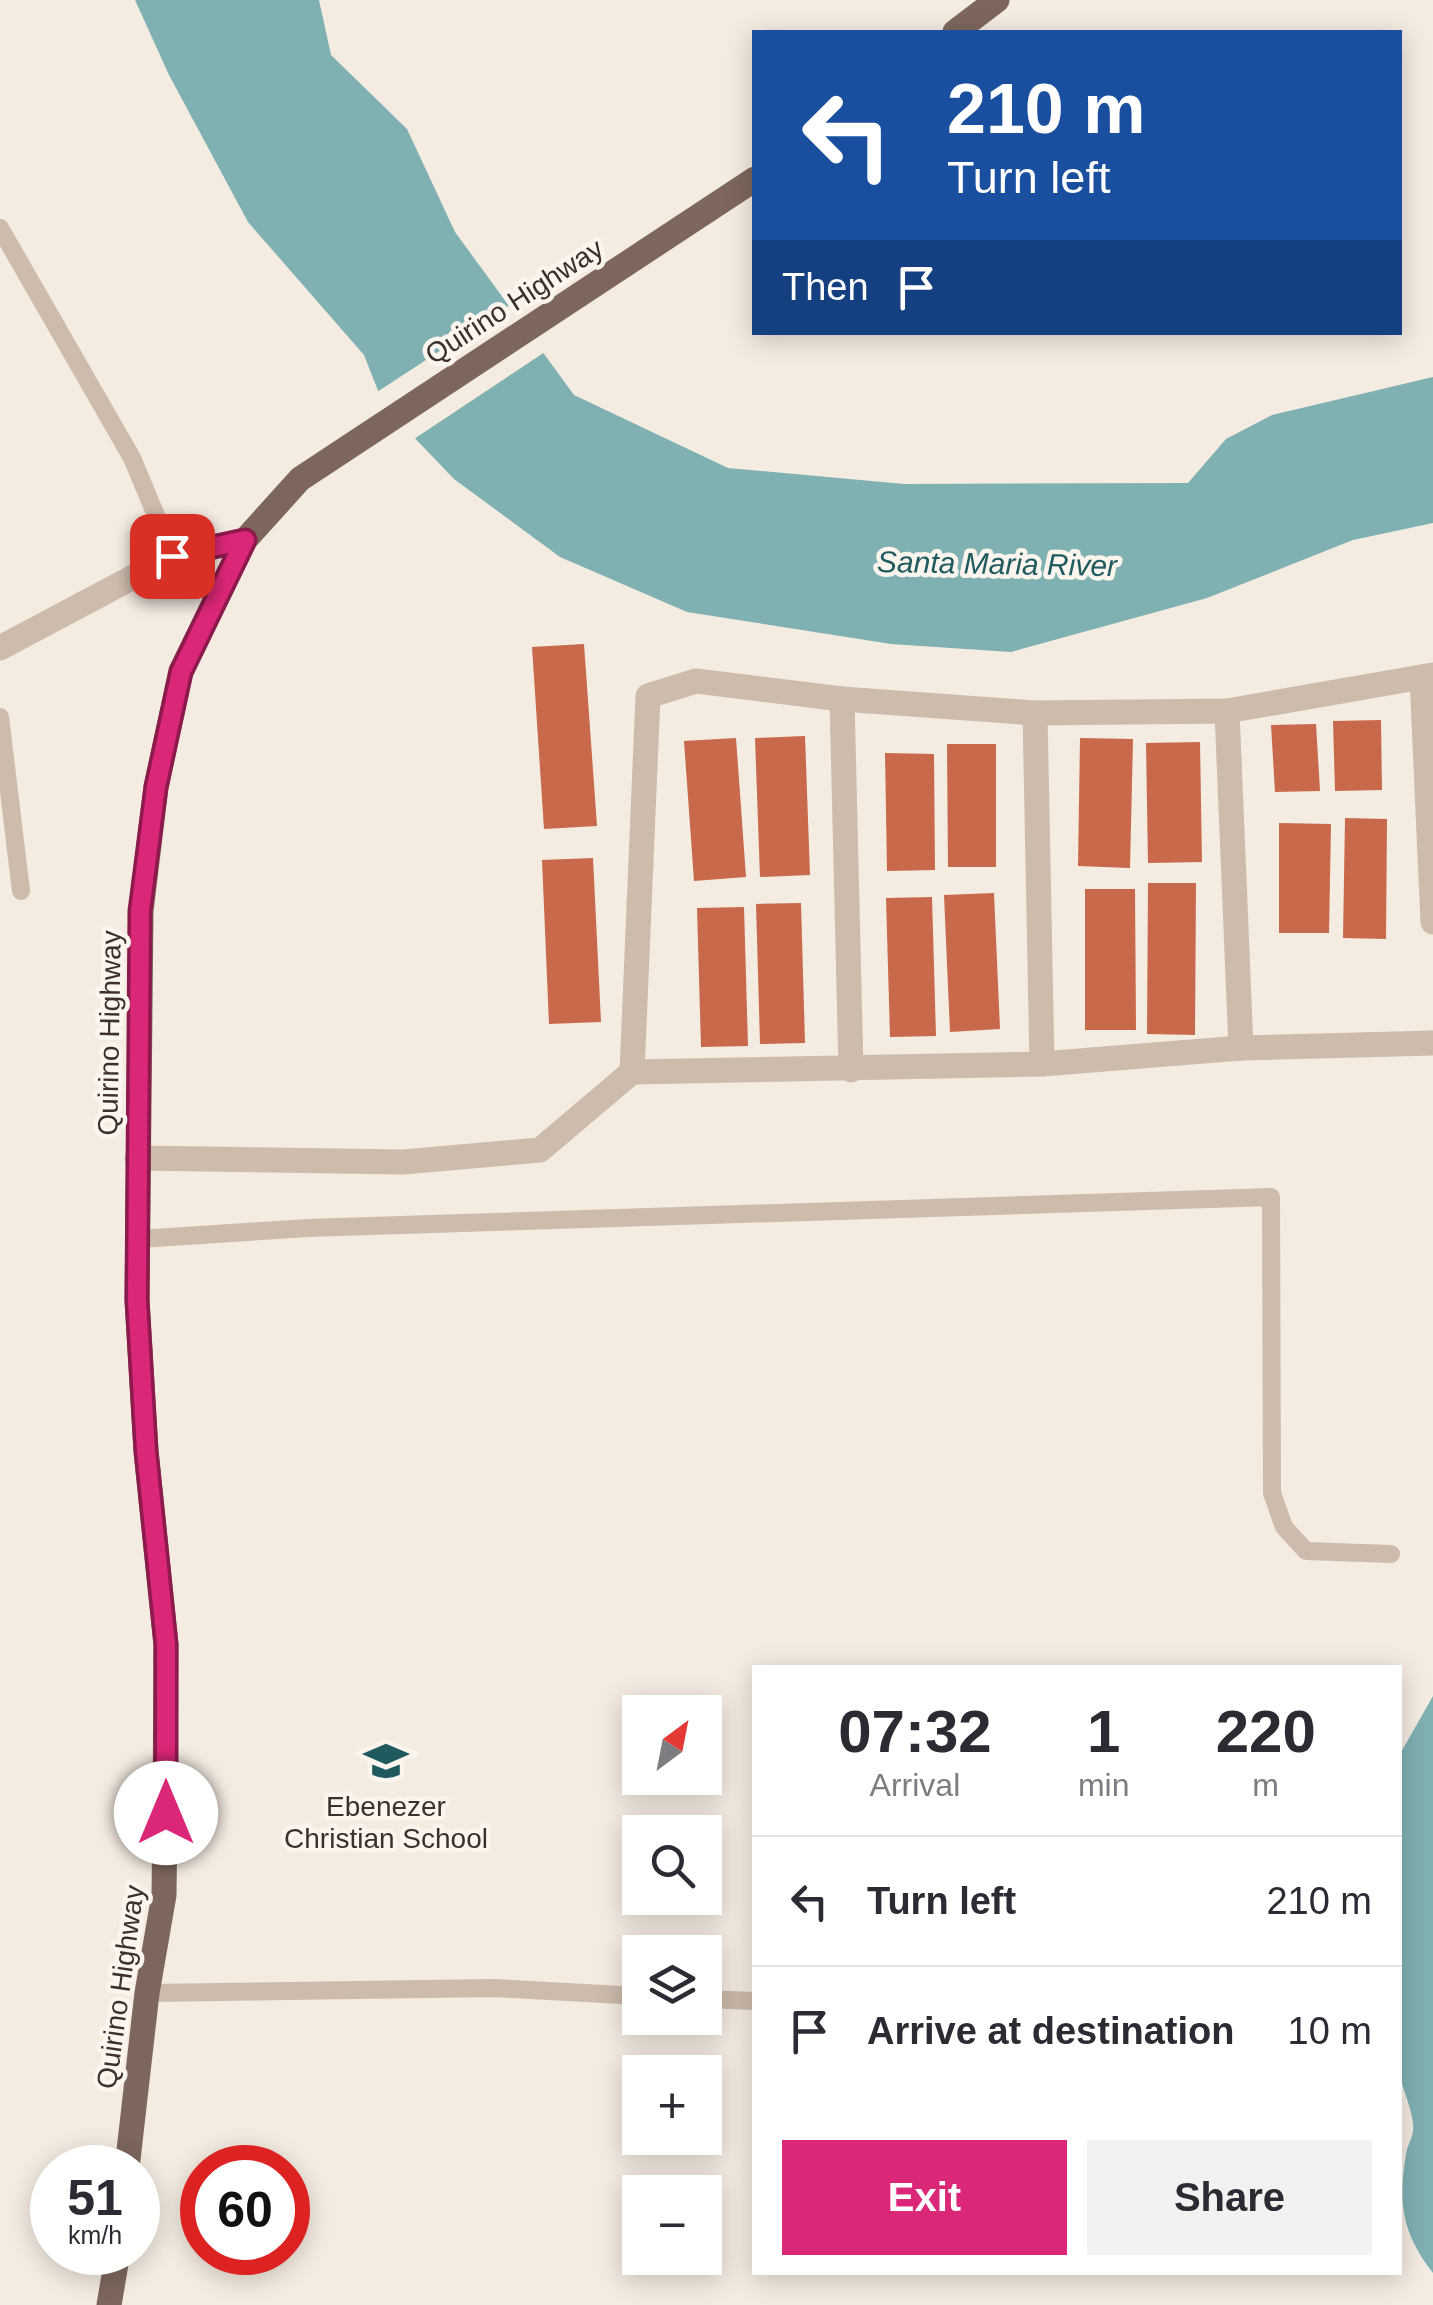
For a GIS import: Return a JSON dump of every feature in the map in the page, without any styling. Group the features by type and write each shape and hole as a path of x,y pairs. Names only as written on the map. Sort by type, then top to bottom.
{"main road":[{"path":"958,30 997,0"},
{"name":"Quirino Highway","path":"130,2145 147,1992 164,1895 166,1644 145,1432 137,1300 140,911 156,787 181,672 245,540 300,480 752,181"},
{"path":"109,2305 114,2275"}],"street":[{"path":"0,648 172,556 245,540"},
{"path":"632,1072 648,696 696,681 842,699 1035,714 1226,711 1428,676 1433,922"},
{"path":"842,699 851,1070"},
{"path":"1226,711 1241,1048"},
{"path":"1035,714 1042,1064"},
{"path":"137,1158 403,1162 540,1150 632,1072 1042,1064 1241,1048 1433,1043"}],"lane":[{"path":"0,228 132,458 172,556"},
{"path":"0,718 22,891"},
{"path":"140,1239 328,1227 1271,1198 1272,1494 1284,1527 1306,1551 1391,1554"},
{"path":"147,1992 494,1988 622,1995"},
{"path":"722,2000 752,2002"}],"water":[{"name":"Santa Maria River","path":"135,0 319,0 331,55 407,129 455,232 574,395 728,468 904,484 1188,483 1226,439 1272,415 1433,377 1433,523 1353,540 1207,598 1011,652 891,644 687,612 560,557 454,479 384,406 364,355 248,222 169,75"},
{"path":"1433,1696 1433,2273 1409,2231 1403,2203 1413,2125 1402,2083 1402,1750"}],"pier":[{"path":"513,303 548,350 411,441 380,409 374,394"}],"building":[{"path":"584,644 597,826 544,829 532,647"},
{"path":"1381,720 1382,790 1335,791 1333,721"},
{"path":"1316,724 1320,791 1275,792 1271,725"},
{"path":"805,736 810,875 760,877 755,738"},
{"path":"736,738 746,877 694,881 684,741"},
{"path":"1080,738 1133,739 1130,868 1078,866"},
{"path":"1200,742 1202,862 1148,863 1146,743"},
{"path":"947,744 996,744 996,867 948,867"},
{"path":"885,753 934,754 935,870 887,871"},
{"path":"1345,818 1387,819 1386,939 1343,938"},
{"path":"1279,823 1331,824 1329,933 1279,933"},
{"path":"593,858 601,1022 549,1024 542,860"},
{"path":"1148,883 1196,883 1195,1035 1147,1034"},
{"path":"1085,889 1135,889 1136,1030 1085,1030"},
{"path":"994,893 1000,1029 950,1032 944,895"},
{"path":"932,897 936,1036 890,1037 886,898"},
{"path":"801,903 805,1043 760,1044 756,904"},
{"path":"744,907 748,1046 701,1047 697,908"}],"place":[{"name":"Ebenezer Christian School","path":"386,1761"}],"route":[{"path":"166,1813 166,1644 146,1451 137,1300 140,911 156,787 181,672 245,540 172,556"}]}
